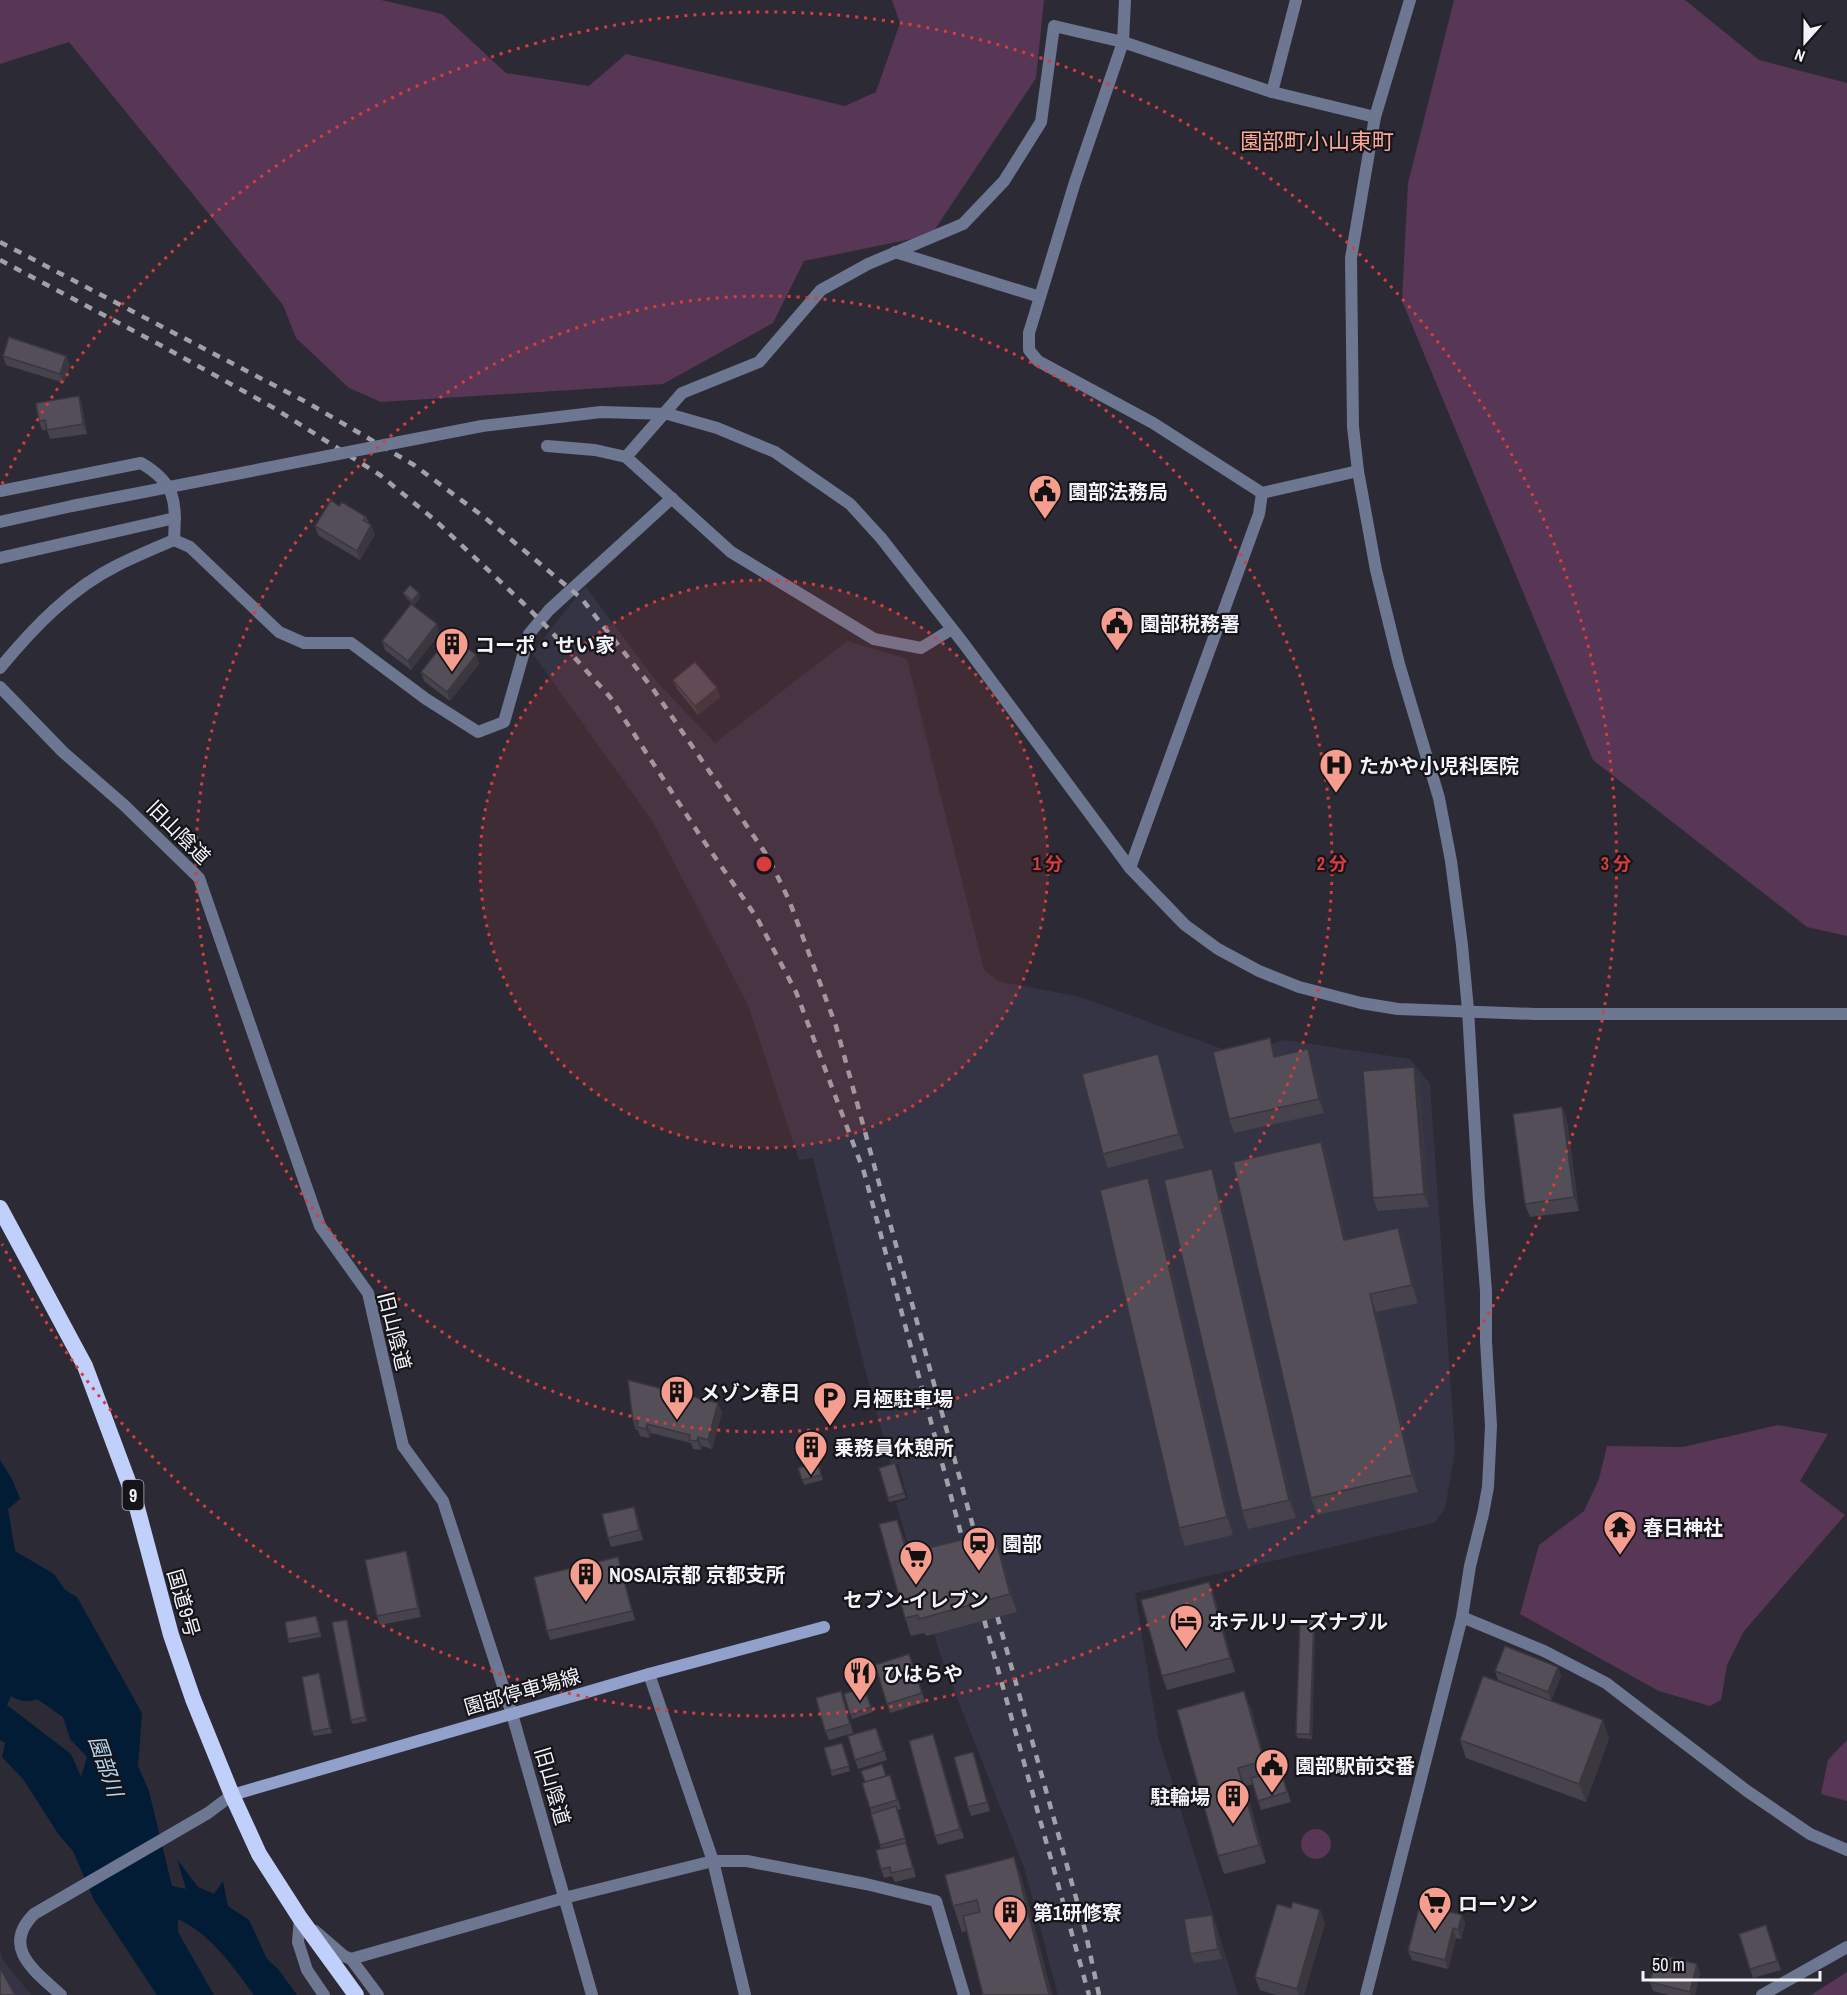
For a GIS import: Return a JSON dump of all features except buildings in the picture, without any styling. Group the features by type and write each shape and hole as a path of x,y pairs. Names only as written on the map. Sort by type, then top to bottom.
{"highway":[{"name":"国道9号","path":"0,1208 85,1366 135,1500 171,1635 192,1699 232,1795 259,1854 300,1918 356,1995"}],"main road":[{"name":"園部停車場線","path":"232,1795 649,1674 824,1627"}],"street":[{"path":"1125,0 1123,42 1075,182 1029,333 1029,350 1038,361 1153,423 1262,493 1358,471"},
{"path":"1272,92 1296,0"},
{"path":"1366,1995 1462,1617 1470,1566 1484,1514 1488,1487 1491,1426 1486,1341 1486,1291 1468,1010 1452,872 1439,798 1400,664 1376,570 1358,471 1353,427 1351,258 1375,117 1410,0"},
{"path":"626,457 682,393 759,362 821,290 868,264 963,224 1004,181 1041,122 1054,26 1123,42 1272,92 1375,117"},
{"path":"894,252 1040,297"},
{"path":"0,522 482,426 601,412 668,414 717,428 775,452 850,504 881,538 952,629 1130,868 1185,925 1218,949 1259,971 1299,987 1361,1003 1398,1009 1535,1014 1847,1014"},
{"path":"547,446 595,450 626,457 731,552 874,639 921,648 952,629"},
{"path":"0,491 141,463 156,472 172,493 175,518 174,540"},
{"path":"1130,868 1259,514 1262,493"},
{"path":"0,668 47,616 83,587 117,566 174,540 190,547 279,632 304,643 351,643 426,699 478,732 504,722 529,634 549,610 672,498"},
{"path":"0,558 175,518"},
{"name":"旧山陰道","path":"0,687 63,752 124,805 199,878 320,1226 368,1293 403,1446 443,1501 512,1714 592,1995"},
{"path":"1462,1617 1544,1651 1606,1683 1747,1791 1810,1834 1847,1850"},
{"path":"649,1674 712,1862 745,1995"},
{"path":"61,1995 28,1965 20,1950 19,1937 26,1923 34,1914 208,1813 232,1795"},
{"path":"351,1959 564,1898 712,1862 747,1861 866,1884 936,1901 964,1995"},
{"path":"300,1918 344,1956 351,1959 378,1995"},
{"path":"300,1918 298,1942 307,1970 324,1995"},
{"path":"1762,1995 1847,1947"}],"shaded area":[{"path":"0,0 381,0 442,14 506,73 589,86 626,54 845,106 876,92 900,23 892,0 1044,0 1036,78 931,235 804,261 773,323 663,384 381,402 349,388 296,338 283,305 69,42 0,64"},
{"path":"1454,0 1685,0 1759,60 1847,83 1847,936 1807,927 1593,760 1402,301 1408,183"},
{"path":"585,586 657,682 715,743 847,641 907,659 984,970 998,981 1080,997 1236,1054 1284,1040 1410,1059 1430,1084 1455,1449 1445,1509 1434,1523 1135,1593 1159,1740 1238,1995 1058,1995 1025,1870 940,1654 896,1503 908,1499 898,1464 891,1465 813,1158 799,1160 748,1005 653,822 533,654"},
{"path":"1778,1425 1828,1434 1800,1481 1845,1515 1744,1631 1727,1665 1721,1700 1710,1706 1659,1691 1520,1614 1539,1545 1584,1511 1599,1479 1607,1446 1683,1447"},
{"path":"1847,1740 1847,1801 1821,1794 1828,1760"},
{"path":"1316,1829 1327,1833 1331,1844 1327,1855 1316,1859 1305,1855 1301,1844 1305,1833"},
{"path":"0,1949 2,1959 31,1995 0,1995"},
{"path":"1847,1972 1847,1995 1811,1995"}],"water":[{"name":"園部川","path":"0,1460 13,1481 20,1499 8,1509 15,1551 54,1574 65,1590 77,1597 142,1713 138,1766 149,1791 172,1886 186,1889 177,1859 198,1887 214,1894 223,1881 228,1906 249,1920 267,1959 278,1969 297,1995 254,1995 211,1942 190,1925 178,1919 178,1932 214,1995 157,1995 94,1900 73,1851 59,1835 23,1779 2,1757 5,1743 0,1740","holes":["11,1696 27,1701 37,1699 63,1717 70,1739 87,1757 81,1777 71,1754 7,1705"]}],"railway":[{"path":"0,242 308,403 414,465 484,517 581,598 653,689 768,857 789,900 836,1026 980,1552"},
{"path":"0,260 274,408 380,475 436,521 523,603 610,697 757,918 796,992 864,1172 967,1556"},
{"path":"993,1601 1085,1930 1099,1995"},
{"path":"980,1605 1089,1995"}],"place":[{"name":"園部法務局","path":"1045,520"},
{"name":"園部税務署","path":"1117,652"},
{"name":"コーポ・せい家","path":"452,673"},
{"name":"たかや小児科医院","path":"1336,794"},
{"name":"メゾン春日","path":"677,1421"},
{"name":"月極駐車場","path":"830,1427"},
{"name":"乗務員休憩所","path":"811,1476"},
{"name":"春日神社","path":"1620,1556"},
{"name":"園部","path":"979,1572"},
{"name":"セブン-イレブン","path":"916,1586"},
{"name":"NOSAI京都 京都支所","path":"586,1603"},
{"name":"ホテルリーズナブル","path":"1186,1650"},
{"name":"ひはらや","path":"860,1702"},
{"name":"園部駅前交番","path":"1272,1794"},
{"name":"駐輪場","path":"1233,1825"},
{"name":"ローソン","path":"1435,1932"},
{"name":"第1研修寮","path":"1010,1941"}],"district":[{"name":"園部町小山東町","path":"1317,141"}]}
